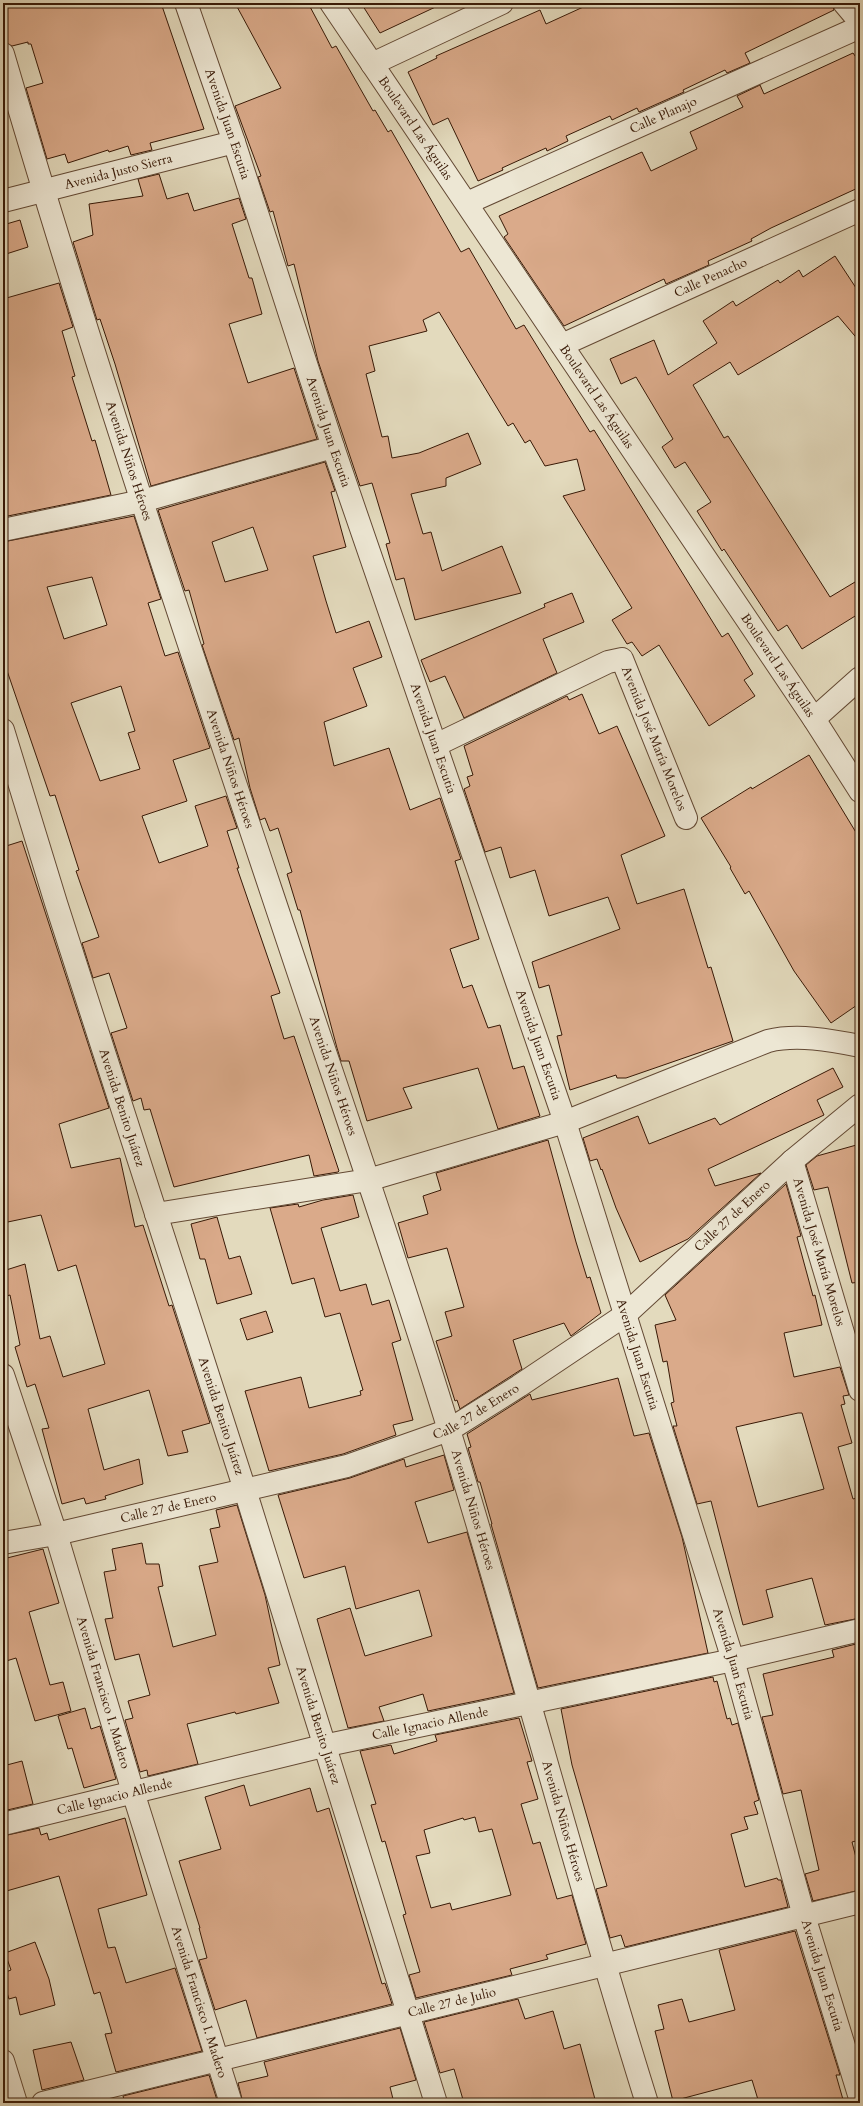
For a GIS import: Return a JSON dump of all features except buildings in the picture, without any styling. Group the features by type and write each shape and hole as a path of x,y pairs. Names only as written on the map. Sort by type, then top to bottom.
{"street":[{"name":"Avenida Juan Escutia","path":"186,3 234,142 333,447 565,1122 733,1660 804,1916 860,2098"},
{"name":"Boulevard Las Águilas","path":"331,3 814,719 860,792"},
{"path":"372,64 502,3"},
{"path":"844,3 860,22"},
{"name":"Calle Planajo","path":"467,203 860,27"},
{"name":"Avenida Niños Héroes","path":"3,54 42,190 142,501 368,1180 449,1430 604,1965 647,2103"},
{"name":"Avenida Justo Sierra","path":"3,201 234,142"},
{"name":"Calle Penacho","path":"562,345 860,210"},
{"path":"3,530 142,501 333,447"},
{"name":"Avenida José María Morelos","path":"436,745 608,662 622,659 686,818"},
{"path":"814,719 860,678"},
{"name":"Avenida Benito Juárez","path":"3,730 245,1490 436,2103"},
{"path":"156,1214 368,1180 565,1122 768,1041 785,1037 860,1046"},
{"name":"Calle 27 de Enero","path":"3,1543 56,1534 347,1466 449,1430 519,1386 625,1315 792,1161 860,1105"},
{"name":"Avenida José María Morelos","path":"792,1161 853,1339 860,1390"},
{"name":"Avenida Francisco I. Madero","path":"3,1375 56,1534 133,1792 231,2103"},
{"name":"Calle Ignacio Allende","path":"3,1824 324,1746 733,1660 860,1630"},
{"name":"Calle 27 de Julio","path":"43,2103 860,1902"},
{"path":"3,2061 16,2103"}]}
